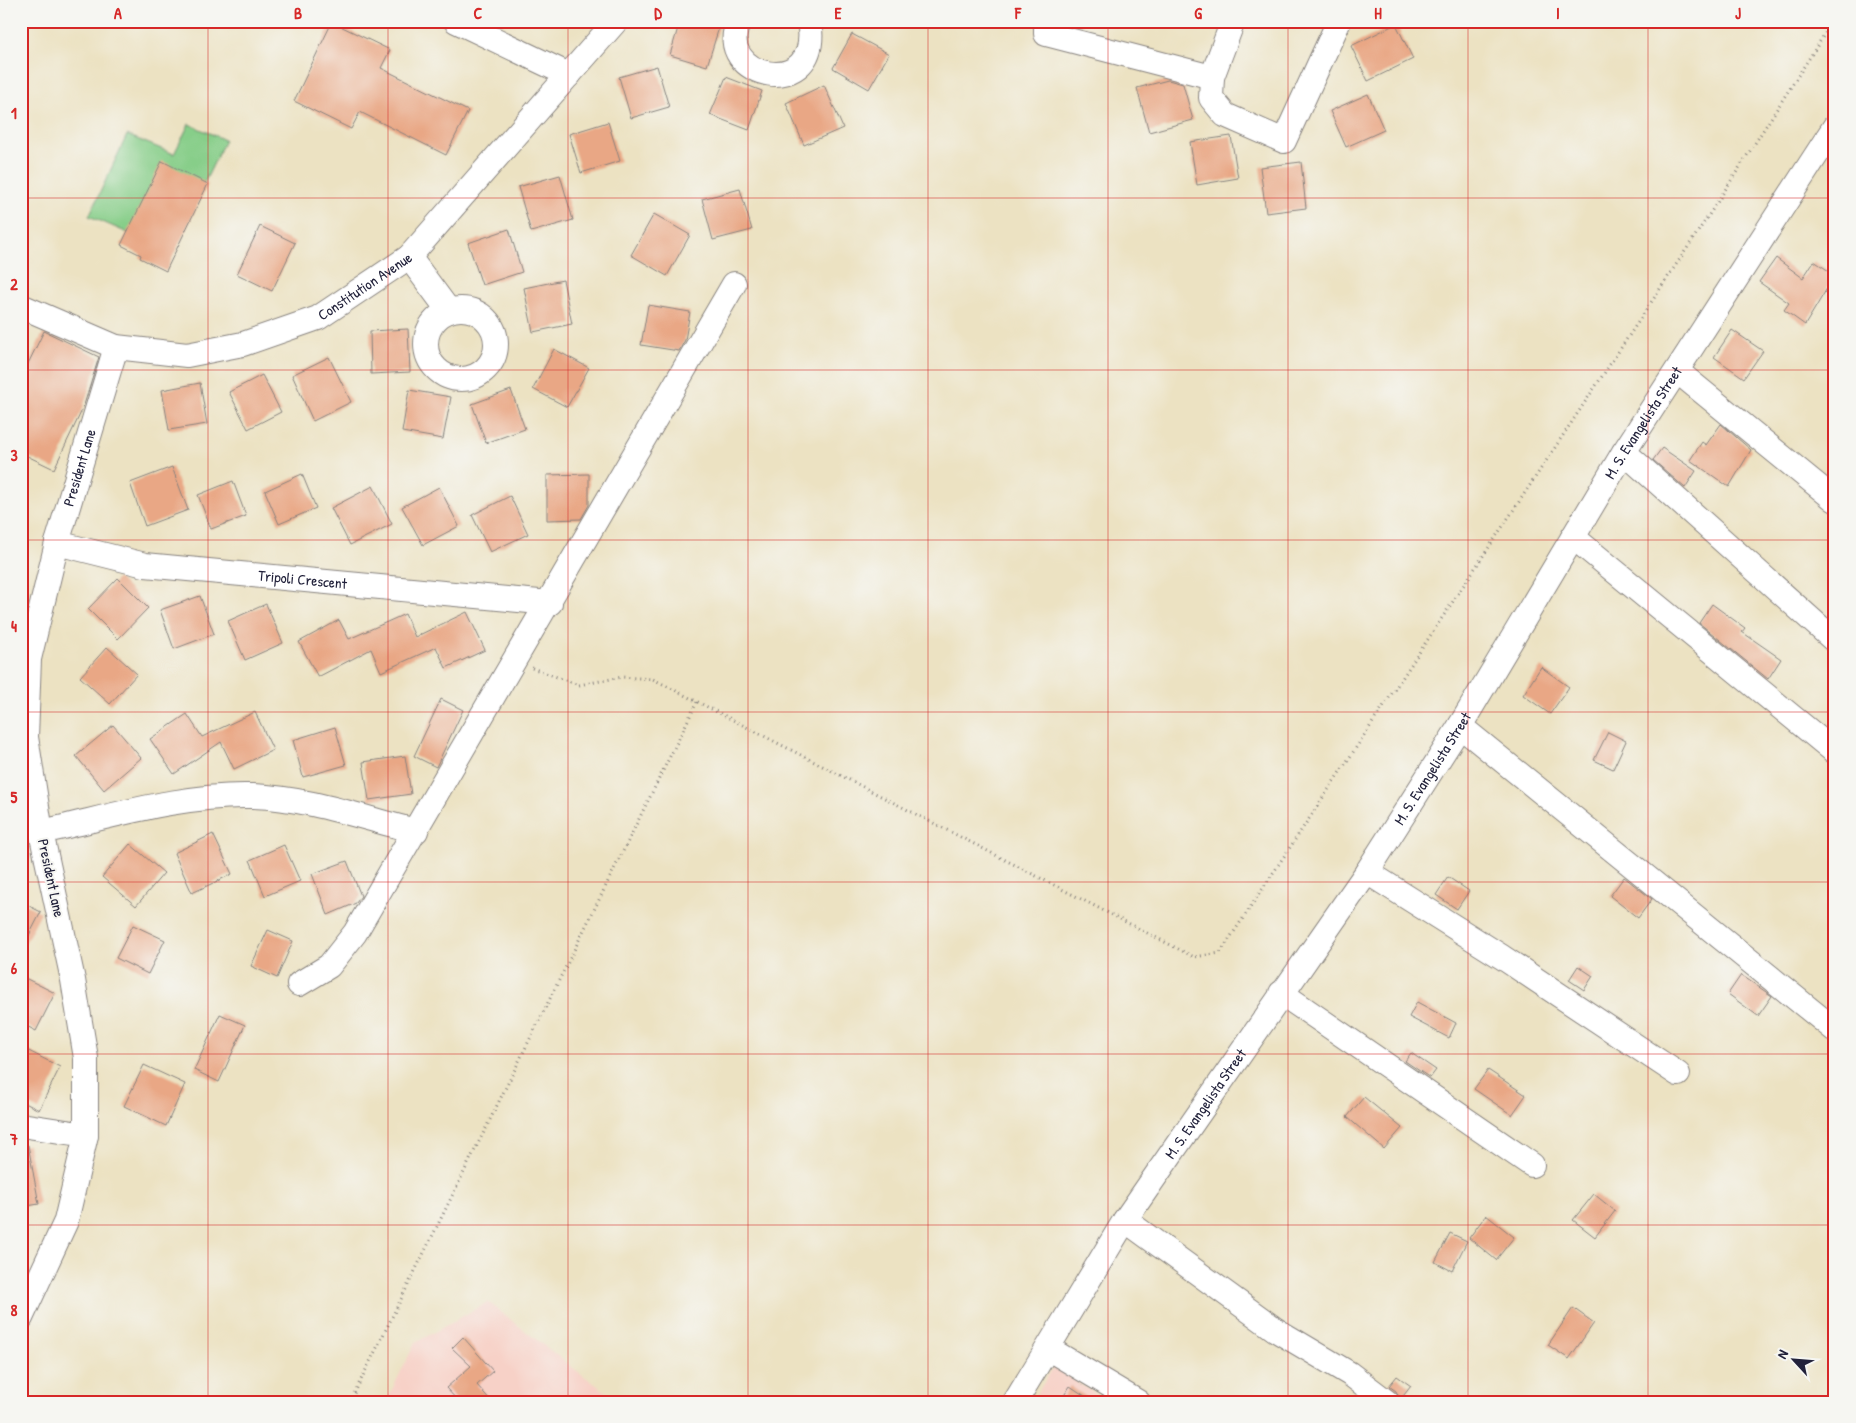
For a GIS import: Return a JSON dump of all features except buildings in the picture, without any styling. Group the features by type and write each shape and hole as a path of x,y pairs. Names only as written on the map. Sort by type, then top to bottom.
{"street":[{"path":"456,21 569,75"},
{"name":"Constitution Avenue","path":"21,306 116,347 188,355 243,344 318,318 409,257 616,21"},
{"path":"739,21 735,36 737,49 742,59 757,72 772,76 786,73 798,66 809,52 812,39 809,21"},
{"path":"1046,21 1046,34 1212,77"},
{"path":"1233,21 1212,77 1211,98 1225,115 1284,141 1339,21"},
{"name":"M. S. Evangelista Street","path":"1015,1402 1126,1220 1281,993 1367,872 1460,726 1624,452 1835,126"},
{"path":"409,257 449,311"},
{"path":"298,984 329,966 355,933 550,603 734,284"},
{"name":"President Lane","path":"21,1318 66,1221 86,1135 86,1058 73,980 41,832 26,737 25,658 56,543 116,347"},
{"path":"1677,371 1835,500"},
{"path":"1624,452 1835,641"},
{"path":"1573,537 1835,752"},
{"name":"Tripoli Crescent","path":"56,543 145,565 550,603"},
{"path":"1460,726 1835,1030"},
{"path":"41,832 201,797 254,796 296,801 416,831"},
{"path":"1367,872 1678,1074"},
{"path":"1281,993 1532,1165"},
{"path":"21,1124 86,1135"},
{"path":"1126,1220 1276,1330 1350,1374 1387,1402"},
{"path":"1049,1349 1138,1402"}],"path":[{"path":"515,662 579,685 622,677 653,679 1194,957 1220,953 1710,212 1833,21"},
{"path":"350,1402 696,702"}],"shaded area":[{"path":"488,1302 620,1402 386,1402 415,1343"},
{"path":"1054,1366 1108,1402 1032,1402"}],"green space":[{"path":"189,124 225,140 171,252 89,216 127,135 174,154"}]}
